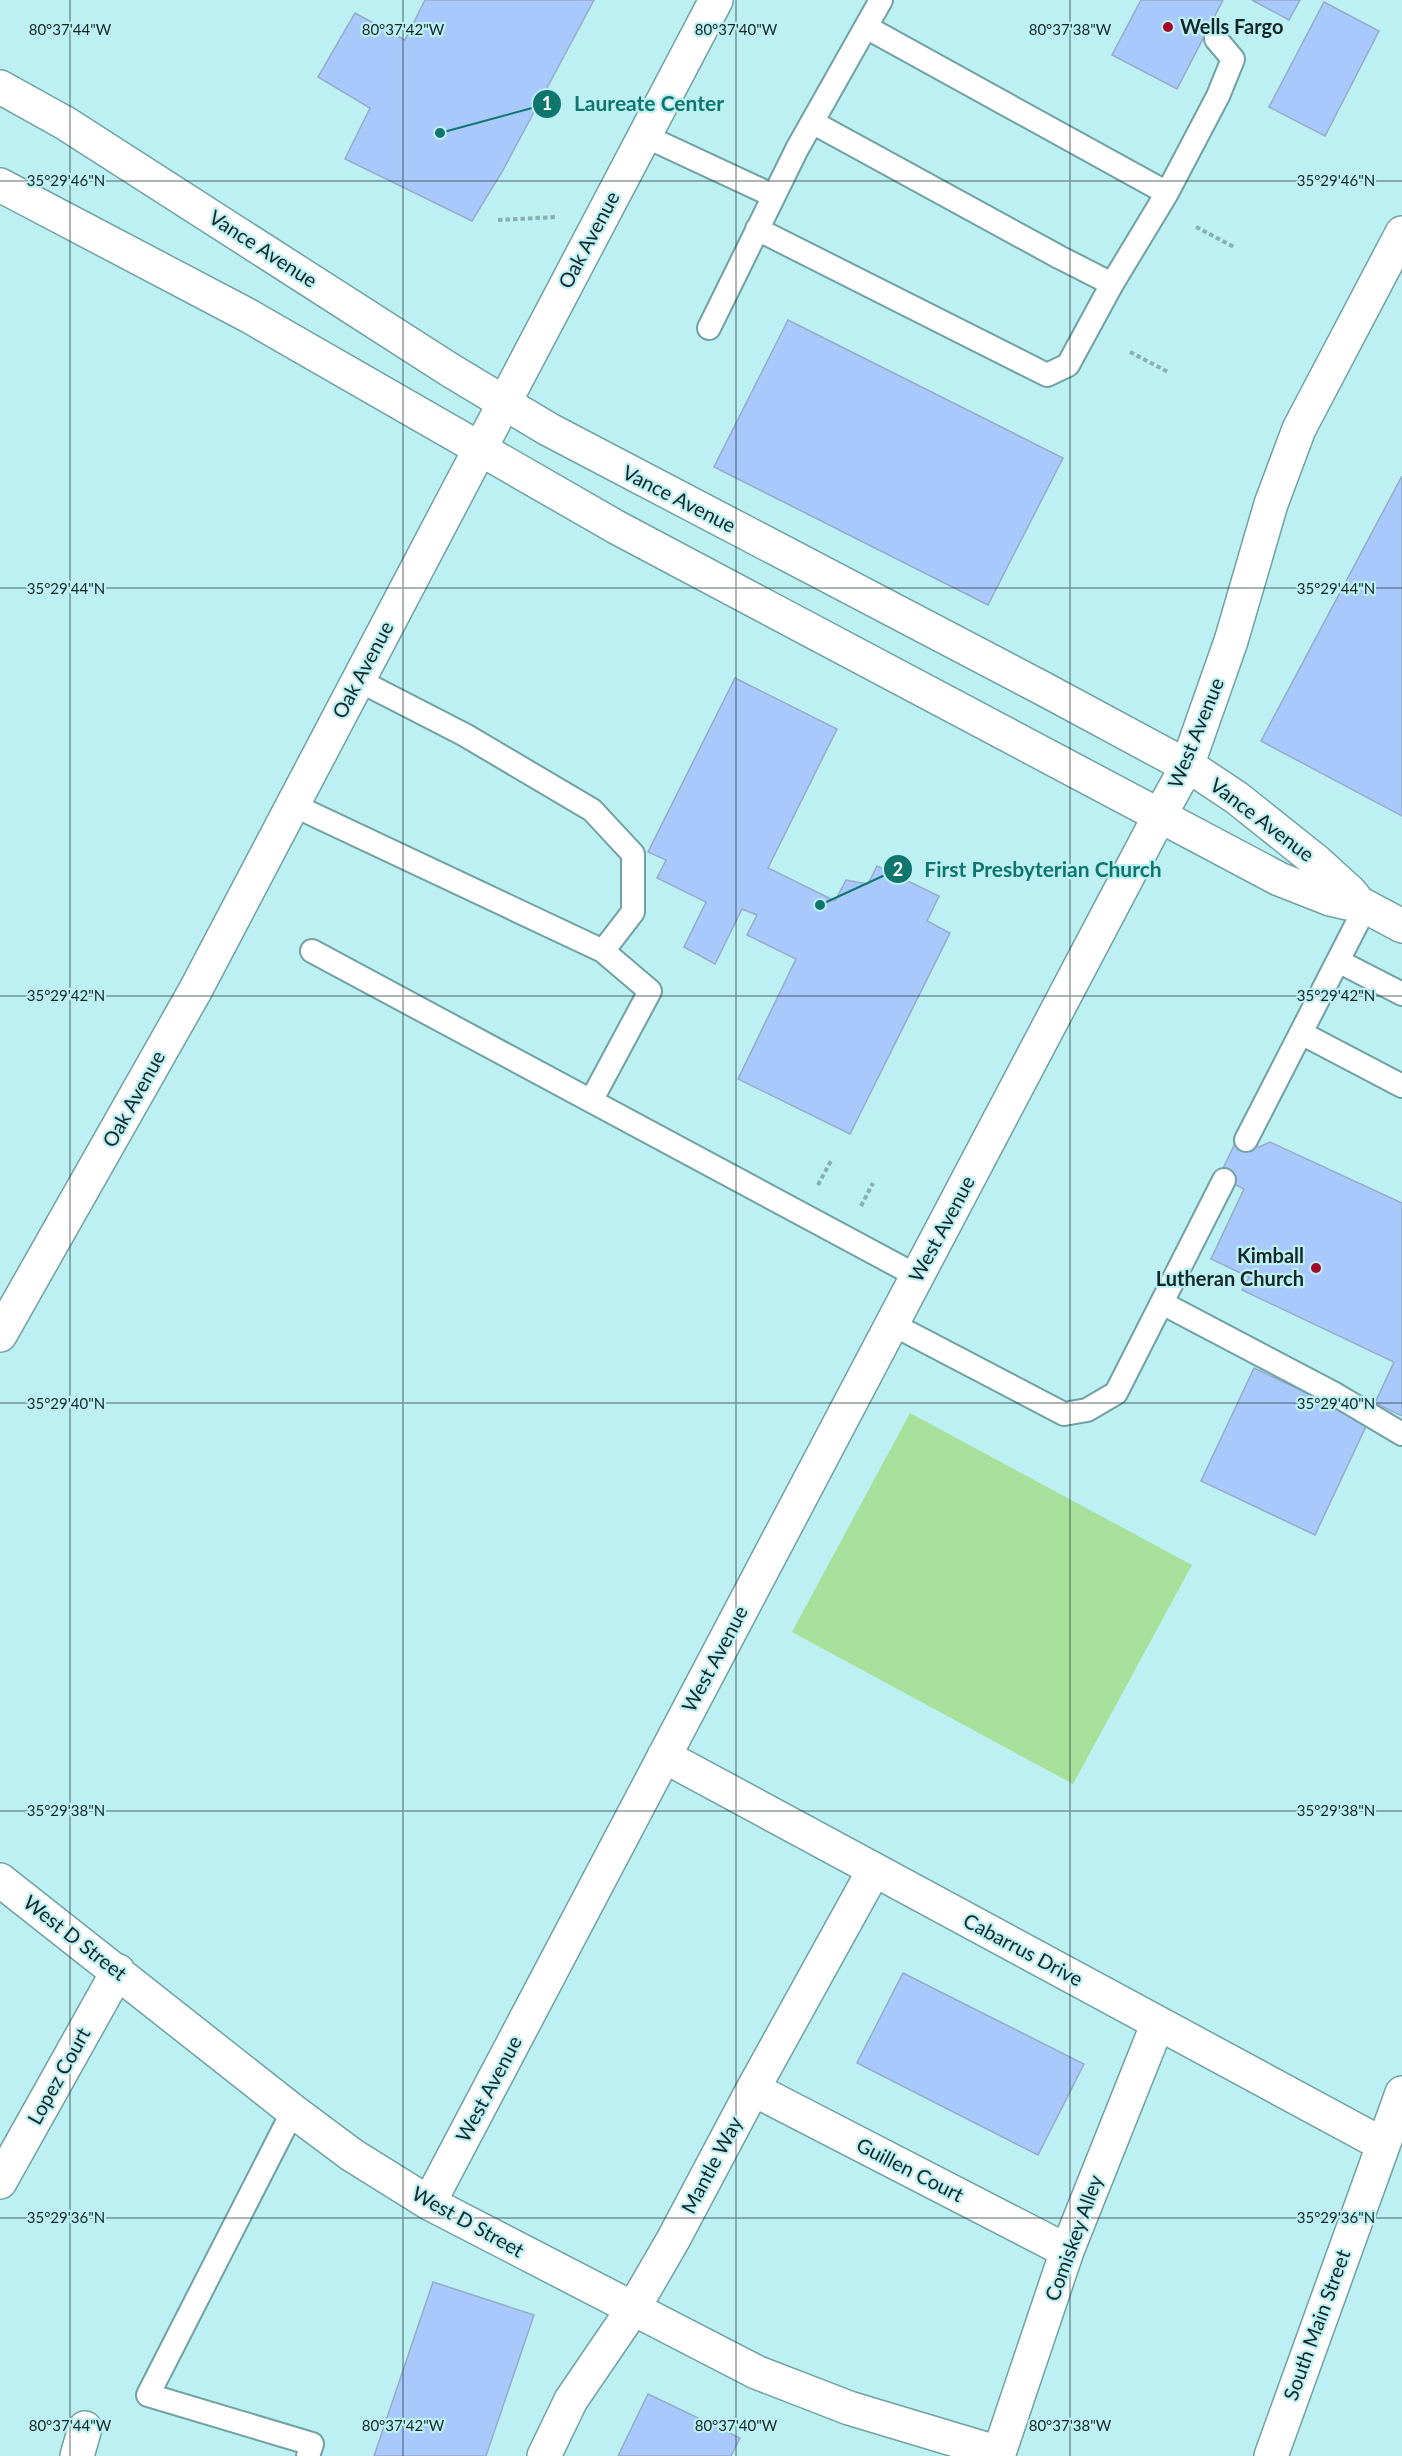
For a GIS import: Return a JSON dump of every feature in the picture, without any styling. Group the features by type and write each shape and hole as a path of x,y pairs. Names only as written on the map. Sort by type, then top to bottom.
{"street":[{"name":"Oak Avenue","path":"0,1335 195,992 716,0"},
{"name":"Vance Avenue","path":"0,87 79,132 503,403 592,454 1032,682 1187,766 1237,798 1316,861 1362,905 1402,926"},
{"name":"Vance Avenue","path":"0,184 249,316 616,527 1279,879 1330,899 1362,905"},
{"name":"West Avenue","path":"429,2203 1187,766 1231,641 1271,504 1299,429 1402,233"},
{"name":"Cabarrus Drive","path":"664,1756 1382,2144"},
{"name":"Mantle Way","path":"544,2456 571,2400 633,2309 673,2240 874,1870"},
{"name":"West D Street","path":"0,1880 293,2111 352,2155 429,2203 756,2373 849,2408 999,2455"},
{"name":"Lopez Court","path":"1,2178 118,1971"},
{"name":"Comiskey Alley","path":"999,2455 1067,2252 1158,2023"},
{"name":"Guillen Court","path":"753,2089 1067,2252"},
{"name":"South Main Street","path":"1271,2456 1402,2093"}],"lane":[{"path":"709,328 812,122 881,0"},
{"path":"866,27 1167,193"},
{"path":"757,230 1047,375 1068,365 1112,284 1167,193 1218,96 1233,59 1216,39"},
{"path":"812,122 1112,284"},
{"path":"645,136 774,196"},
{"path":"358,680 465,735 592,810 633,854 633,912 603,951"},
{"path":"292,805 603,951 650,991 591,1101"},
{"path":"1246,1140 1338,961 1362,905"},
{"path":"312,951 917,1276"},
{"path":"1338,961 1402,994"},
{"path":"1301,1033 1402,1086"},
{"path":"892,1324 1064,1414 1087,1410 1116,1393 1224,1180"},
{"path":"1162,1303 1333,1393 1402,1434"},
{"path":"293,2111 148,2395 312,2444 308,2456"}],"path":[{"path":"498,220 603,215"},
{"path":"1196,227 1234,247"},
{"path":"1130,352 1168,372"}],"green space":[{"path":"910,1413 1192,1565 1073,1784 792,1632"}],"building":[{"path":"425,0 594,0 502,172 472,221 345,159 370,108 318,77 355,13 405,40"},
{"name":"Wells Fargo","path":"1141,0 1223,0 1177,89 1112,55"},
{"name":"Wells Fargo","path":"1252,0 1300,0 1289,20"},
{"path":"1324,2 1379,31 1325,136 1269,107"},
{"path":"788,320 1063,458 988,605 714,467"},
{"path":"1402,476 1402,816 1261,741"},
{"path":"735,678 837,729 768,868 835,901 846,880 868,884 877,866 939,896 927,921 950,933 850,1134 738,1079 796,959 747,935 757,915 742,909 715,964 684,947 706,902 657,878 666,860 648,852"},
{"name":"Kimball Lutheran Church","path":"1238,1137 1259,1147 1270,1142 1402,1203 1402,1416 1375,1403 1394,1362 1242,1290 1249,1277 1211,1259 1244,1189 1219,1177"},
{"path":"1254,1368 1368,1422 1315,1535 1201,1481"},
{"path":"903,1973 1084,2064 1038,2155 857,2063"},
{"path":"433,2282 534,2315 486,2456 374,2456"},
{"path":"648,2394 740,2438 731,2456 618,2456"}],"place":[{"name":"Wells Fargo","path":"1168,27"},
{"name":"Laureate Center","path":"440,133"},
{"name":"First Presbyterian Church","path":"820,905"},
{"name":"Kimball Lutheran Church","path":"1316,1268"}]}
